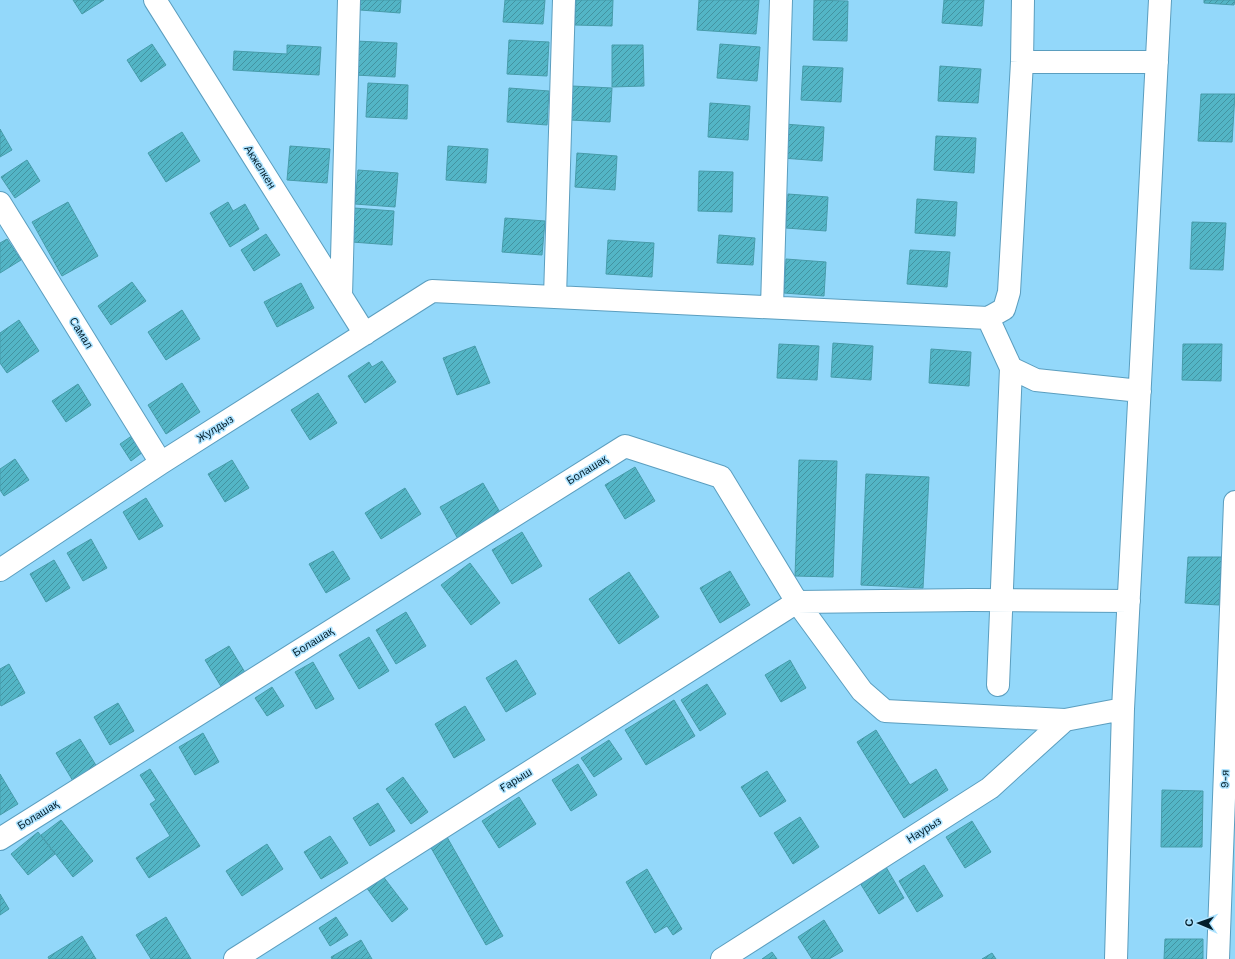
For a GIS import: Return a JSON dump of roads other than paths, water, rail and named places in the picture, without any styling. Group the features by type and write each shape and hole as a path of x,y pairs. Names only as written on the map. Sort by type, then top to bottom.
{"street":[{"name":"Акжелкен","path":"155,0 365,334"},
{"path":"342,296 349,0"},
{"path":"564,0 555,297 988,318 1004,310 1009,292 1022,62 1023,0"},
{"path":"772,307 781,0"},
{"path":"1116,959 1124,709 1160,0"},
{"path":"1022,62 1157,62"},
{"name":"Самал","path":"0,203 162,463"},
{"name":"Жулдыз","path":"0,570 162,463 432,291 555,297"},
{"path":"988,318 1010,368 998,685"},
{"path":"1010,368 1036,380 1140,391"},
{"name":"Болашақ","path":"0,838 625,446 722,477 797,602"},
{"name":"9-я","path":"1218,959 1235,502"},
{"path":"797,602 1001,600 1129,601"},
{"path":"797,602 862,691 885,711 1065,720 1124,709"},
{"name":"Ғарыш","path":"235,959 797,602"},
{"name":"Наурыз","path":"722,959 990,788 1065,720"}]}
